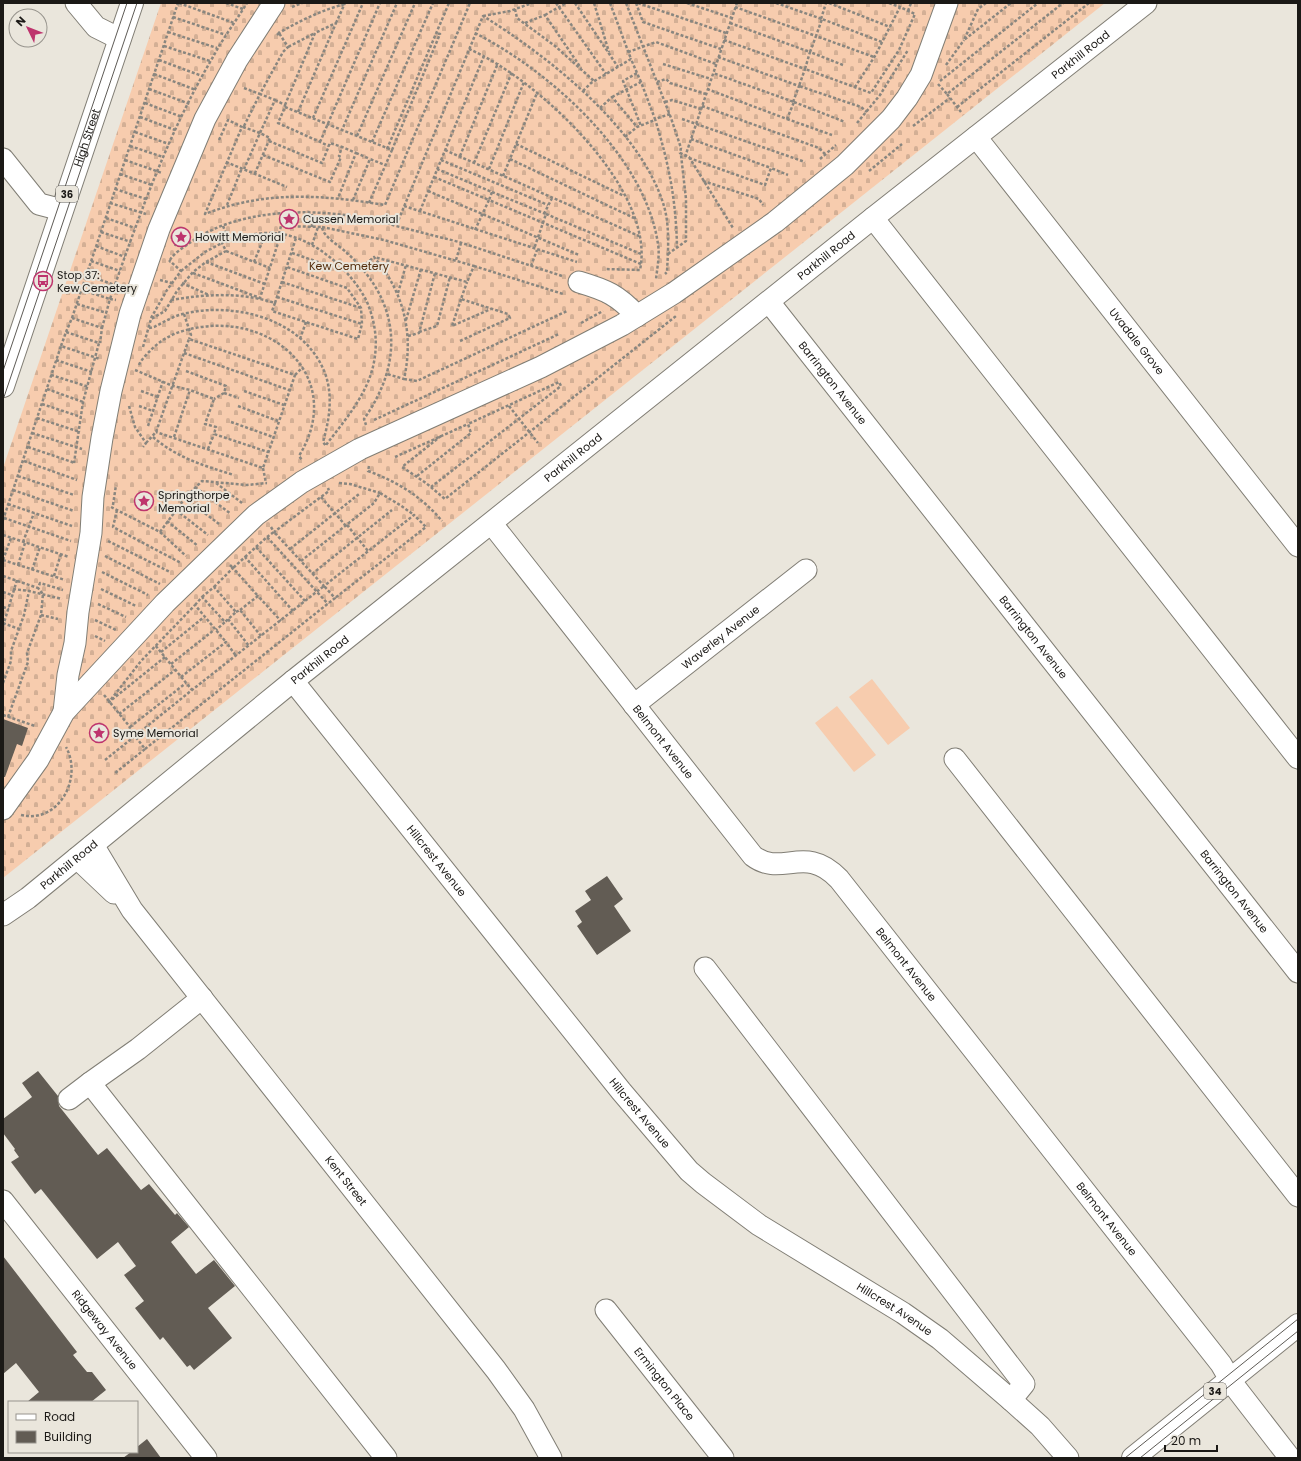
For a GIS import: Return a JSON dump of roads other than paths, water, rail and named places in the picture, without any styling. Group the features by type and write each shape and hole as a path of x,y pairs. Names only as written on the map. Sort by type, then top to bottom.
{"main road":[{"name":"High Street","path":"3,386 132,3"},
{"name":"34","path":"1133,1458 1298,1325"}],"street":[{"path":"76,3 96,27 120,39"},
{"path":"64,712 83,551 120,395 118,359 142,275 179,179 208,113 237,60 274,3"},
{"path":"10,812 64,712 186,584 302,482 375,442 547,364 637,316 674,293 744,245 845,165 891,119 907,98 921,75 947,3"},
{"name":"Parkhill Road","path":"3,915 28,898 293,681 492,524 873,218 1146,3"},
{"name":"Uvadale Grove","path":"976,137 1298,546"},
{"path":"3,159 39,204 62,210"},
{"path":"873,218 1298,758"},
{"path":"576,280 610,292 622,300 637,316"},
{"name":"Barrington Avenue","path":"769,302 1298,972"},
{"name":"Belmont Avenue","path":"492,524 753,856 760,861 768,863 804,860 813,862 830,870 839,879 1221,1364 1230,1379 1290,1458"},
{"name":"Waverley Avenue","path":"634,705 806,570"},
{"name":"Hillcrest Avenue","path":"293,681 621,1091 689,1171 760,1225 871,1292 928,1330 1040,1426 1068,1458"},
{"path":"955,759 1298,1196"},
{"name":"Kent Street","path":"93,845 132,910 496,1370 524,1410 550,1458"},
{"name":"Kent Street","path":"77,858 132,910"},
{"path":"705,968 1024,1384 1011,1400"},
{"path":"69,1099 138,1049 202,998"},
{"path":"90,1084 386,1458"},
{"name":"Ridgeway Avenue","path":"3,1201 206,1458"},
{"name":"Ermington Place","path":"606,1310 723,1458"}],"tram line":[{"path":"3,371 127,3"},
{"path":"3,400 137,3"},
{"path":"1125,1458 1298,1319"},
{"path":"1140,1458 1298,1331"}],"place":[{"name":"Cussen Memorial","path":"289,219"},
{"name":"Howitt Memorial","path":"181,237"},
{"name":"Stop 37: Kew Cemetery","path":"43,281"},
{"name":"Springthorpe Memorial","path":"144,501"},
{"name":"Syme Memorial","path":"99,733"}],"park label":[{"name":"Kew Cemetery","path":"349,266"}]}
